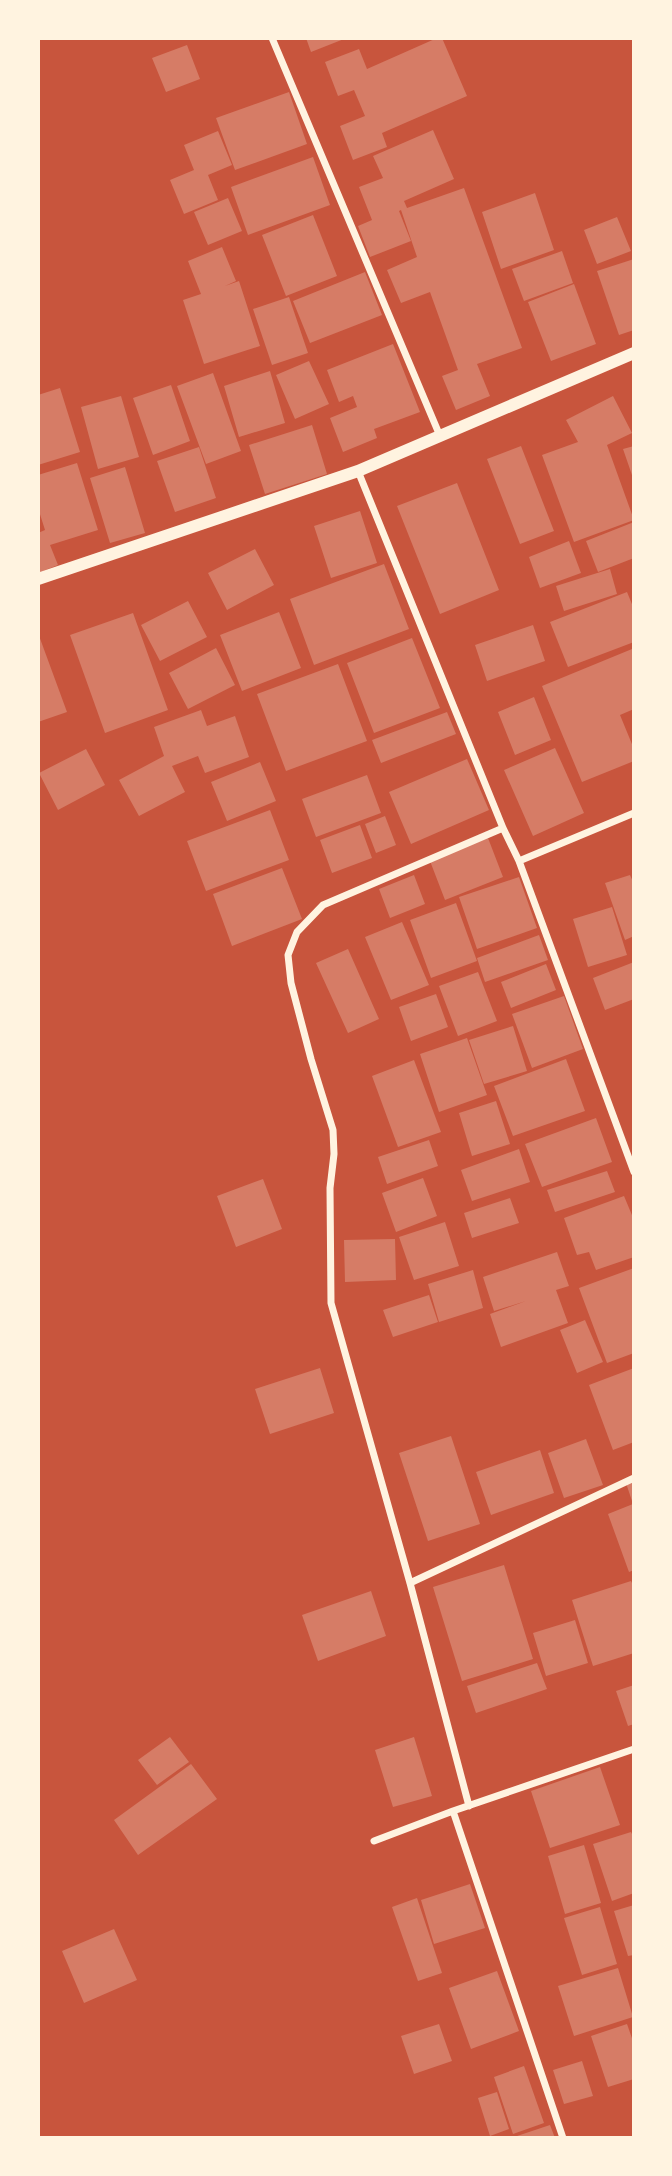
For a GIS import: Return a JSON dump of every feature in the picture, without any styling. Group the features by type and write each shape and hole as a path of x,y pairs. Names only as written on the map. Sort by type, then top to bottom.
{"street":[{"path":"272,38 440,436"},
{"path":"38,579 358,471 634,353"},
{"path":"358,471 503,828 519,861 634,1172"},
{"path":"519,861 634,813"},
{"path":"469,1806 410,1583 331,1303 330,1188 334,1154 333,1130 291,983 288,954 297,932 323,905 503,828"},
{"path":"410,1583 634,1478"},
{"path":"373,1841 634,1749"},
{"path":"453,1811 563,2137"}],"building":[{"path":"306,38 344,38 344,39 311,52"},
{"path":"442,38 467,96 382,133 387,147 353,160 340,126 365,116 354,90 338,96 325,62 359,49 367,69"},
{"path":"187,45 200,79 166,92 152,58"},
{"path":"289,92 307,144 235,170 216,118"},
{"path":"433,130 454,179 404,201 407,208 464,188 522,348 477,364 490,396 456,410 442,376 458,370 430,292 401,303 387,270 417,257 401,210 399,211 411,241 370,257 358,226 372,220 359,187 383,178 373,156"},
{"path":"218,131 232,165 208,175 218,200 184,214 170,180 194,170 184,145"},
{"path":"313,157 330,205 248,235 231,187"},
{"path":"535,193 554,250 501,269 482,212"},
{"path":"228,198 242,231 208,245 194,212"},
{"path":"313,215 337,276 286,296 262,235"},
{"path":"617,217 631,251 597,264 584,230"},
{"path":"222,247 236,281 225,286 239,281 260,346 204,364 183,300 201,294 188,261"},
{"path":"562,251 573,283 524,301 512,269"},
{"path":"634,259 634,330 619,335 597,271"},
{"path":"365,272 382,315 310,343 293,301"},
{"path":"574,284 596,344 551,361 528,302"},
{"path":"289,297 308,353 272,365 253,309"},
{"path":"393,344 420,412 374,429 377,438 343,452 330,418 357,407 353,396 339,402 327,370"},
{"path":"309,361 329,404 295,419 276,375"},
{"path":"270,371 285,423 239,437 224,386"},
{"path":"213,373 241,451 206,464 177,386"},
{"path":"171,385 190,441 153,455 133,398"},
{"path":"60,388 80,452 38,465 38,395"},
{"path":"121,396 139,457 98,469 81,407"},
{"path":"613,396 632,433 607,445 634,520 574,542 542,455 578,442 566,420"},
{"path":"312,425 327,474 265,494 249,445"},
{"path":"521,446 554,531 520,544 487,459"},
{"path":"634,446 634,478 633,478 623,449"},
{"path":"199,447 216,498 175,512 157,461"},
{"path":"77,463 98,530 50,545 58,565 38,573 38,533 45,530 38,508 38,475"},
{"path":"125,467 145,533 110,543 90,478"},
{"path":"457,483 499,590 440,614 397,506"},
{"path":"360,511 377,563 331,578 314,526"},
{"path":"634,522 634,558 598,572 586,541"},
{"path":"569,541 581,573 540,588 529,557"},
{"path":"255,549 274,585 227,610 208,573"},
{"path":"384,564 409,629 314,665 290,599"},
{"path":"610,569 617,594 564,611 556,586"},
{"path":"627,592 634,609 634,642 568,667 550,622"},
{"path":"188,601 207,637 160,661 141,625"},
{"path":"279,612 301,668 242,691 220,635"},
{"path":"133,613 168,710 105,733 70,635"},
{"path":"533,625 545,661 487,681 475,645"},
{"path":"38,633 67,712 38,722"},
{"path":"412,638 440,708 374,733 347,663"},
{"path":"216,648 235,685 188,709 169,673"},
{"path":"632,649 634,709 620,715 634,749 634,761 582,782 542,686"},
{"path":"338,664 367,741 286,771 257,694"},
{"path":"534,697 551,740 515,755 498,712"},
{"path":"201,710 207,726 235,716 249,757 205,773 198,756 172,766 185,792 139,816 119,780 164,756 154,727"},
{"path":"447,712 456,734 381,763 372,740"},
{"path":"555,748 584,813 533,836 504,770"},
{"path":"86,749 105,785 58,810 39,773"},
{"path":"467,759 489,810 411,844 389,792"},
{"path":"260,762 276,801 227,821 211,782"},
{"path":"367,775 381,813 316,837 302,799"},
{"path":"270,810 289,860 206,891 187,841"},
{"path":"385,816 396,845 376,853 365,824"},
{"path":"360,825 372,858 332,873 320,840"},
{"path":"488,838 503,877 445,900 430,861"},
{"path":"282,868 302,919 232,946 213,894"},
{"path":"414,875 425,904 390,918 379,889"},
{"path":"630,875 634,884 634,936 625,940 605,883"},
{"path":"519,877 537,928 477,949 459,897"},
{"path":"456,903 477,961 431,978 410,920"},
{"path":"612,907 627,955 588,967 573,919"},
{"path":"402,922 429,985 391,1000 365,937"},
{"path":"539,935 548,960 485,982 477,958"},
{"path":"348,949 379,1019 348,1033 316,963"},
{"path":"634,962 634,999 605,1010 593,978"},
{"path":"546,964 556,990 511,1008 501,982"},
{"path":"478,972 497,1021 458,1036 439,986"},
{"path":"436,994 448,1027 411,1041 399,1007"},
{"path":"564,996 583,1049 532,1068 512,1014"},
{"path":"513,1026 527,1071 484,1084 469,1040"},
{"path":"467,1038 487,1095 439,1112 420,1054"},
{"path":"566,1059 585,1111 513,1136 494,1086"},
{"path":"414,1060 441,1132 398,1147 372,1076"},
{"path":"496,1101 510,1144 472,1156 459,1113"},
{"path":"596,1118 612,1162 542,1187 525,1144"},
{"path":"429,1140 438,1166 387,1184 378,1157"},
{"path":"519,1149 530,1182 472,1201 461,1170"},
{"path":"607,1171 615,1192 555,1212 547,1190"},
{"path":"423,1178 437,1216 396,1232 382,1193"},
{"path":"263,1179 282,1229 236,1247 217,1196"},
{"path":"624,1196 634,1220 634,1257 596,1270 589,1252 577,1255 564,1218"},
{"path":"510,1198 519,1223 472,1238 464,1213"},
{"path":"445,1222 459,1266 414,1280 399,1237"},
{"path":"395,1239 396,1280 345,1282 344,1240"},
{"path":"557,1252 569,1286 556,1290 568,1323 501,1347 490,1314 526,1301 494,1311 483,1277"},
{"path":"634,1268 634,1353 607,1363 579,1288"},
{"path":"473,1270 483,1308 439,1322 428,1284"},
{"path":"429,1295 438,1322 393,1337 383,1310"},
{"path":"585,1320 603,1362 577,1373 560,1330"},
{"path":"320,1368 334,1413 270,1434 255,1389"},
{"path":"634,1368 634,1442 613,1450 589,1385"},
{"path":"451,1436 480,1524 428,1541 399,1453"},
{"path":"586,1439 603,1485 564,1498 548,1453"},
{"path":"540,1450 554,1493 491,1515 476,1472"},
{"path":"634,1481 634,1570 629,1572 608,1514 633,1504 626,1483"},
{"path":"504,1565 533,1659 462,1681 433,1587"},
{"path":"631,1581 634,1587 634,1653 593,1666 572,1600"},
{"path":"371,1591 386,1636 318,1661 302,1615"},
{"path":"575,1620 588,1663 546,1676 533,1633"},
{"path":"537,1663 547,1689 476,1713 467,1686"},
{"path":"634,1685 634,1724 628,1726 616,1691"},
{"path":"170,1737 189,1762 157,1785 138,1760"},
{"path":"414,1737 432,1796 393,1807 375,1750"},
{"path":"191,1764 217,1799 138,1855 114,1820"},
{"path":"600,1767 620,1825 550,1848 531,1791"},
{"path":"631,1832 634,1838 634,1893 612,1901 593,1844"},
{"path":"584,1845 601,1903 565,1914 548,1856"},
{"path":"470,1884 485,1928 434,1944 421,1900"},
{"path":"417,1898 442,1973 418,1981 392,1907"},
{"path":"634,1905 634,1955 628,1956 614,1911"},
{"path":"600,1907 617,1964 582,1975 564,1918"},
{"path":"114,1929 137,1980 84,2003 62,1951"},
{"path":"618,1968 633,2017 574,2036 558,1986"},
{"path":"497,1971 519,2031 471,2049 449,1988"},
{"path":"439,2024 452,2061 414,2074 401,2036"},
{"path":"627,2024 634,2044 634,2079 608,2087 591,2036"},
{"path":"582,2061 593,2096 564,2104 553,2070"},
{"path":"524,2066 544,2123 513,2134 494,2077"},
{"path":"497,2092 509,2129 490,2136 478,2098"},
{"path":"550,2125 555,2138 514,2138 514,2137"}]}
